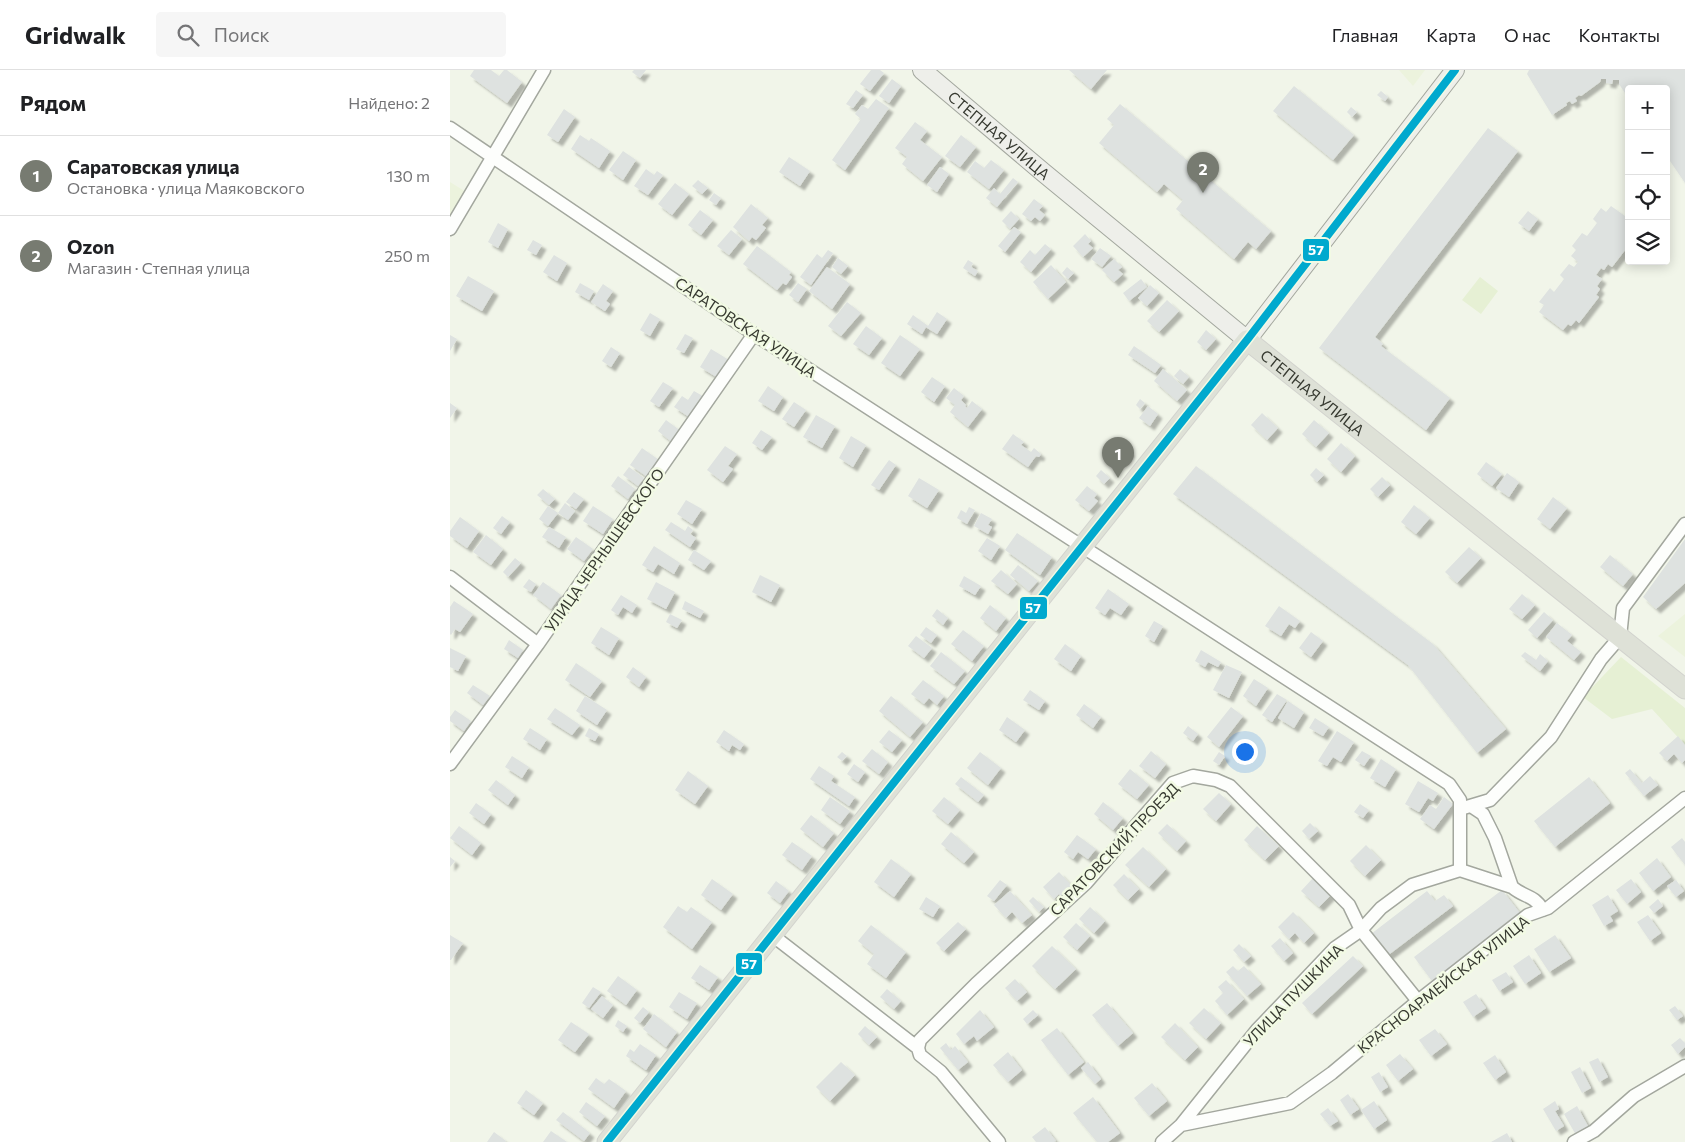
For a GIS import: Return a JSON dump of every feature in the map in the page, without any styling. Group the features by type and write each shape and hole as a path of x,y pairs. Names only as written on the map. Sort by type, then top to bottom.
{"main road":[{"path":"607,1142 1247,340"},
{"name":"СТЕПНАЯ УЛИЦА","path":"1247,340 1685,688"}],"street":[{"path":"450,229 544,70"},
{"name":"СТЕПНАЯ УЛИЦА","path":"922,70 1247,340"},
{"path":"1247,340 1455,70"},
{"name":"САРАТОВСКАЯ УЛИЦА","path":"450,128 754,334 1449,784 1466,807"},
{"name":"УЛИЦА ЧЕРНЫШЕВСКОГО","path":"450,764 538,644 754,334"},
{"path":"1466,807 1490,800 1551,737 1601,659 1620,637 1623,608 1685,524"},
{"path":"450,577 538,644"},
{"name":"САРАТОВСКИЙ ПРОЕЗД","path":"918,1048 920,1040 976,984 1086,883 1173,783 1193,776 1216,780 1230,786 1349,904 1361,930 1418,1001"},
{"name":"КРАСНОАРМЕЙСКАЯ УЛИЦА","path":"1181,1125 1290,1103 1332,1073 1418,1001 1528,915 1548,908 1685,798"},
{"path":"1466,807 1460,870 1512,887 1537,900 1543,910"},
{"path":"1466,807 1483,814 1495,838 1512,887"},
{"name":"УЛИЦА ПУШКИНА","path":"1162,1142 1181,1125 1257,1030 1335,948 1361,930 1381,908 1412,885 1460,870"},
{"path":"772,935 918,1048 920,1055 941,1072 999,1142"},
{"path":"1574,1142 1594,1131 1634,1096 1685,1066"}],"shaded area":[{"path":"1399,70 1425,70 1413,86"},
{"path":"450,182 466,192 450,217"},
{"path":"1480,277 1498,291 1481,314 1462,300"},
{"path":"1685,614 1685,657 1658,636"},
{"path":"1621,657 1685,708 1685,745 1652,709 1612,719 1583,697"}],"building":[{"path":"474,70 491,70 499,76 504,70 507,70 522,82 507,103 470,76"},
{"path":"634,70 646,70 640,78 632,72"},
{"path":"871,70 880,70 884,73 870,91 860,84"},
{"path":"1069,70 1107,70 1091,89"},
{"path":"1529,70 1685,70 1685,183 1670,161 1670,85 1625,85 1625,93 1619,84 1619,80 1613,80 1612,84 1606,83 1606,79 1601,79 1600,82 1581,96 1579,95 1575,98 1577,101 1572,104 1570,101 1566,103 1567,105 1552,115 1527,74"},
{"path":"892,79 901,86 889,103 879,96"},
{"path":"1294,86 1354,135 1333,160 1273,111"},
{"path":"856,90 863,95 853,108 846,104"},
{"path":"1381,91 1388,97 1385,101 1377,95"},
{"path":"876,99 889,108 845,170 832,160 861,119 855,114 862,105 868,109"},
{"path":"1120,104 1271,231 1256,249 1248,242 1234,259 1176,209 1183,200 1164,184 1157,192 1099,143 1114,125 1107,119"},
{"path":"1351,107 1357,112 1352,117 1347,112"},
{"path":"564,109 575,117 558,142 547,135"},
{"path":"915,122 927,131 920,140 942,157 923,181 902,164 907,157 895,148"},
{"path":"1488,128 1518,151 1375,337 1383,344 1381,346 1450,398 1426,430 1319,348"},
{"path":"580,135 589,141 591,138 610,151 599,168 571,149"},
{"path":"961,135 976,147 960,167 945,156"},
{"path":"623,151 636,160 623,180 609,170"},
{"path":"789,157 810,171 800,186 779,172"},
{"path":"991,160 1004,170 989,189 967,172 975,161 984,168"},
{"path":"940,167 949,174 937,192 927,185"},
{"path":"646,169 654,175 657,171 663,175 648,195 634,186"},
{"path":"1013,178 1018,182 997,207 986,198 994,188 1000,194"},
{"path":"698,180 708,188 702,194 692,186"},
{"path":"675,183 689,194 672,215 658,204"},
{"path":"714,193 721,198 716,205 709,200"},
{"path":"1034,199 1043,206 1039,210 1045,215 1040,221 1035,217 1031,221 1022,214"},
{"path":"751,204 768,218 762,225 766,228 756,240 752,237 749,241 733,227"},
{"path":"1611,206 1625,216 1625,250 1612,267 1608,264 1604,270 1601,268 1596,275 1602,279 1597,286 1600,289 1596,295 1599,297 1579,323 1576,320 1571,326 1568,324 1563,330 1539,312 1544,305 1539,302 1550,288 1554,292 1564,279 1560,275 1569,264 1574,267 1578,262 1571,256 1576,250 1572,246 1582,233 1587,236 1597,223 1593,219 1601,208 1606,212"},
{"path":"700,210 713,220 701,235 688,225"},
{"path":"1011,211 1019,219 1010,229 1002,221"},
{"path":"1528,211 1538,219 1529,231 1518,223"},
{"path":"498,223 508,229 498,248 488,242"},
{"path":"1014,227 1021,232 1005,252 998,246"},
{"path":"731,230 742,239 729,255 717,246"},
{"path":"1085,234 1091,241 1088,244 1093,248 1083,257 1073,246"},
{"path":"533,240 542,245 536,255 527,250"},
{"path":"1045,244 1051,249 1031,272 1020,262 1030,250 1035,255"},
{"path":"757,246 791,272 789,275 792,277 786,285 783,283 777,290 743,264"},
{"path":"1100,248 1111,256 1102,267 1091,259"},
{"path":"828,250 833,253 811,285 800,277 817,254 822,258"},
{"path":"554,255 567,263 557,281 543,272"},
{"path":"838,258 848,266 841,274 832,267"},
{"path":"1114,259 1122,267 1118,270 1123,274 1114,282 1102,270"},
{"path":"968,260 973,263 971,267 978,271 975,276 963,268"},
{"path":"1051,265 1066,282 1048,299 1033,282"},
{"path":"827,267 850,284 832,309 809,291"},
{"path":"1067,267 1074,273 1068,279 1062,273"},
{"path":"468,276 494,291 482,311 456,296"},
{"path":"1141,279 1147,287 1129,301 1123,293"},
{"path":"580,283 594,291 589,300 575,292"},
{"path":"798,283 807,289 798,302 789,295"},
{"path":"603,284 613,291 606,301 610,304 605,311 591,302"},
{"path":"1150,285 1159,293 1147,306 1138,298"},
{"path":"1167,300 1179,311 1159,332 1147,321"},
{"path":"847,302 861,313 841,336 828,326"},
{"path":"937,312 947,319 937,334 926,327 922,334 907,324 913,315 928,326"},
{"path":"650,313 660,319 650,336 640,330"},
{"path":"866,326 882,338 869,355 853,344"},
{"path":"1206,330 1216,339 1206,350 1197,342"},
{"path":"685,334 693,338 684,353 676,349"},
{"path":"450,335 457,339 450,351"},
{"path":"900,335 920,349 900,376 881,363"},
{"path":"1134,346 1161,365 1155,373 1128,355"},
{"path":"611,347 620,353 611,367 602,361"},
{"path":"711,349 729,360 718,378 700,367"},
{"path":"1163,369 1187,390 1177,401 1154,381"},
{"path":"1180,369 1189,377 1183,384 1174,376"},
{"path":"932,377 945,386 934,402 921,392"},
{"path":"663,382 673,388 659,407 650,401"},
{"path":"768,386 783,397 774,411 758,401"},
{"path":"954,388 964,396 961,400 967,408 972,401 982,409 968,427 950,412 955,405 946,398"},
{"path":"694,391 706,398 692,419 674,407 682,396 688,400"},
{"path":"1140,399 1145,403 1140,409 1136,405"},
{"path":"794,402 806,410 794,427 782,419"},
{"path":"450,403 457,408 450,418"},
{"path":"1148,406 1158,414 1150,426 1139,418"},
{"path":"1262,413 1278,428 1267,440 1251,425"},
{"path":"816,415 835,426 822,448 803,437"},
{"path":"666,420 682,432 673,443 658,431"},
{"path":"1314,420 1329,433 1316,447 1302,434"},
{"path":"761,430 772,437 762,450 752,443"},
{"path":"1013,434 1024,442 1021,445 1031,452 1034,448 1041,454 1039,457 1036,456 1028,467 1002,449"},
{"path":"851,436 866,445 853,467 839,458"},
{"path":"1116,441 1130,452 1124,460 1110,449"},
{"path":"1341,443 1355,456 1341,472 1327,459"},
{"path":"725,446 737,454 728,466 733,469 723,482 707,470"},
{"path":"642,448 659,460 646,476 630,465"},
{"path":"889,460 896,465 879,490 871,485"},
{"path":"1486,462 1502,474 1492,486 1477,474"},
{"path":"1196,466 1433,644 1506,729 1477,753 1408,665 1173,494"},
{"path":"629,467 644,478 638,486 623,475"},
{"path":"1316,468 1324,475 1317,482 1310,475"},
{"path":"1101,470 1110,478 1104,484 1096,476"},
{"path":"1507,473 1519,482 1509,497 1496,488"},
{"path":"618,476 635,489 628,499 611,486"},
{"path":"1382,477 1390,485 1378,497 1370,489"},
{"path":"919,478 939,490 927,508 908,496"},
{"path":"1087,486 1097,494 1094,498 1098,501 1089,511 1075,500"},
{"path":"543,489 555,499 549,505 537,495"},
{"path":"574,492 584,499 576,509 566,502"},
{"path":"1553,497 1567,508 1550,529 1537,519"},
{"path":"686,500 702,509 692,524 677,514"},
{"path":"565,503 575,511 568,520 558,513"},
{"path":"1414,505 1430,518 1416,534 1401,522"},
{"path":"548,506 558,513 548,526 539,519"},
{"path":"593,506 613,519 603,534 583,521"},
{"path":"969,507 975,510 967,524 957,518 961,510 966,513"},
{"path":"981,513 992,519 988,525 992,527 988,534 974,526"},
{"path":"502,516 510,522 501,534 493,528"},
{"path":"460,517 479,531 467,548 450,536 450,531"},
{"path":"671,522 685,531 688,526 693,530 690,534 696,538 690,547 665,530"},
{"path":"549,527 566,537 559,548 542,537"},
{"path":"1017,533 1052,557 1040,575 1005,550"},
{"path":"486,535 503,549 491,565 473,552"},
{"path":"576,537 593,549 584,561 567,549"},
{"path":"987,538 1000,546 991,560 978,551"},
{"path":"1685,539 1685,583 1656,609 1643,597"},
{"path":"654,546 680,563 674,574 658,564 653,572 642,565"},
{"path":"1469,547 1481,558 1457,583 1445,572"},
{"path":"694,550 711,561 704,570 688,560"},
{"path":"1610,555 1633,574 1623,586 1600,567"},
{"path":"515,558 521,563 508,577 503,572"},
{"path":"1018,565 1038,581 1029,591 1010,575"},
{"path":"1001,570 1017,584 1008,594 991,581"},
{"path":"760,575 780,585 771,602 752,592"},
{"path":"964,576 981,586 975,595 959,586"},
{"path":"529,579 536,584 531,592 523,587"},
{"path":"543,582 561,595 551,609 533,595"},
{"path":"656,582 675,592 666,609 647,599"},
{"path":"1108,589 1129,604 1121,615 1110,608 1105,615 1095,608"},
{"path":"1522,594 1535,605 1522,619 1509,609"},
{"path":"621,595 637,605 632,613 623,607 618,615 611,610"},
{"path":"454,601 473,614 460,632 455,629 451,635 450,607"},
{"path":"685,601 704,611 700,618 682,609"},
{"path":"990,605 1006,618 996,631 980,618"},
{"path":"1279,606 1300,621 1295,628 1289,624 1281,636 1265,626"},
{"path":"937,609 948,618 943,625 932,616"},
{"path":"1544,612 1553,620 1537,638 1528,630"},
{"path":"670,614 682,620 677,628 666,622"},
{"path":"1154,621 1163,626 1154,642 1145,636"},
{"path":"1557,623 1572,635 1567,641 1581,652 1574,660 1546,637"},
{"path":"601,627 619,638 609,655 591,643"},
{"path":"926,627 937,635 931,643 920,635"},
{"path":"963,630 984,646 972,661 951,644"},
{"path":"1311,632 1323,641 1311,657 1299,648"},
{"path":"916,636 932,648 924,658 908,646"},
{"path":"509,640 523,650 518,658 504,649"},
{"path":"1065,644 1081,656 1071,671 1054,659"},
{"path":"450,648 466,656 458,671 450,667"},
{"path":"1201,650 1221,662 1218,667 1208,662 1205,667 1195,661"},
{"path":"941,652 965,671 954,684 930,666"},
{"path":"1525,652 1536,660 1540,654 1548,661 1540,671 1521,656"},
{"path":"576,663 602,681 590,697 565,680"},
{"path":"1226,665 1242,672 1229,698 1213,690"},
{"path":"633,667 646,677 639,687 626,677"},
{"path":"1254,679 1268,688 1256,706 1243,696"},
{"path":"923,680 944,696 937,705 929,698 924,704 911,694"},
{"path":"473,685 490,696 483,705 467,693"},
{"path":"1030,690 1045,701 1039,710 1023,700"},
{"path":"1277,694 1287,700 1272,722 1262,715"},
{"path":"585,696 607,710 597,725 576,711"},
{"path":"891,696 923,722 910,737 879,711"},
{"path":"1288,701 1304,712 1294,728 1278,718"},
{"path":"1084,704 1101,717 1093,728 1076,715"},
{"path":"1231,707 1243,716 1219,747 1207,737"},
{"path":"555,708 580,725 572,735 547,719"},
{"path":"455,710 471,721 464,731 450,721 450,717"},
{"path":"1007,717 1025,730 1016,742 999,730"},
{"path":"1315,718 1329,727 1323,736 1309,728"},
{"path":"1188,726 1198,734 1193,741 1183,733"},
{"path":"530,728 547,739 540,750 523,739"},
{"path":"589,728 599,734 595,741 585,736"},
{"path":"724,730 744,744 740,750 732,745 729,751 716,742"},
{"path":"889,730 902,740 892,752 879,742"},
{"path":"1337,731 1354,742 1341,762 1333,757 1327,766 1318,761"},
{"path":"1678,736 1685,745 1685,760 1682,763 1674,754 1667,761 1659,753"},
{"path":"872,749 888,762 879,774 862,761"},
{"path":"1151,751 1166,764 1155,778 1139,766"},
{"path":"1362,751 1371,756 1364,766 1355,760"},
{"path":"842,752 847,756 842,761 837,757"},
{"path":"980,752 1001,768 988,785 967,768"},
{"path":"1219,752 1225,756 1219,765 1213,761"},
{"path":"512,756 529,767 522,778 505,767"},
{"path":"1381,759 1396,769 1385,787 1370,778"},
{"path":"854,764 865,772 858,782 847,774"},
{"path":"819,766 834,776 831,781 855,797 849,806 810,779"},
{"path":"1130,769 1149,785 1137,799 1118,784"},
{"path":"1630,769 1642,783 1650,776 1658,785 1644,796 1625,773"},
{"path":"688,771 708,786 695,804 675,790"},
{"path":"961,777 984,795 978,802 955,784"},
{"path":"1589,777 1610,803 1555,847 1534,821"},
{"path":"496,780 515,795 508,805 488,790"},
{"path":"1418,781 1438,793 1433,801 1428,798 1419,812 1405,804"},
{"path":"1219,793 1231,804 1216,821 1203,809"},
{"path":"830,797 850,811 840,824 821,810"},
{"path":"944,797 960,810 948,824 932,811"},
{"path":"1444,797 1453,804 1434,829 1420,819 1430,805 1436,809"},
{"path":"1103,802 1123,818 1113,830 1094,814"},
{"path":"476,803 491,814 484,824 469,813"},
{"path":"1360,804 1369,810 1363,818 1354,812"},
{"path":"811,815 834,833 823,847 800,829"},
{"path":"1310,823 1318,831 1309,839 1302,831"},
{"path":"1167,824 1186,841 1177,851 1158,833"},
{"path":"459,826 481,843 472,855 450,838"},
{"path":"1257,826 1279,846 1265,860 1244,840"},
{"path":"951,832 974,852 964,863 941,844"},
{"path":"1077,835 1096,849 1088,859 1078,852 1073,859 1064,852"},
{"path":"1682,838 1685,842 1685,865 1671,847"},
{"path":"792,842 812,856 802,870 782,855"},
{"path":"1366,845 1381,860 1365,876 1350,861"},
{"path":"1143,847 1166,869 1149,887 1125,865"},
{"path":"450,857 455,861 450,867"},
{"path":"1657,858 1671,877 1653,891 1639,873"},
{"path":"891,859 911,874 894,897 874,882"},
{"path":"1059,872 1073,887 1062,898 1059,894 1054,899 1043,887"},
{"path":"1124,874 1139,889 1128,900 1113,885"},
{"path":"1313,878 1331,895 1319,907 1301,891"},
{"path":"712,879 733,894 721,910 701,895"},
{"path":"1631,879 1641,892 1627,904 1616,890"},
{"path":"1000,880 1007,885 994,901 987,896"},
{"path":"1676,880 1684,891 1676,897 1667,886"},
{"path":"776,881 789,891 780,903 767,893"},
{"path":"1502,890 1520,913 1432,981 1414,957"},
{"path":"1010,891 1032,915 1022,923 1012,912 1006,918 994,905"},
{"path":"1427,891 1435,901 1444,895 1453,906 1387,956 1371,934"},
{"path":"1608,895 1618,911 1610,916 1613,921 1604,926 1592,905"},
{"path":"926,897 940,906 933,917 919,909"},
{"path":"1033,897 1044,907 1039,912 1029,901"},
{"path":"1658,899 1663,906 1654,913 1649,907"},
{"path":"678,906 687,912 691,907 712,922 692,949 663,927"},
{"path":"1090,907 1105,921 1094,933 1079,919"},
{"path":"1293,912 1314,933 1304,943 1295,933 1289,939 1278,927"},
{"path":"1648,915 1661,933 1650,941 1637,922"},
{"path":"958,922 966,929 944,951 936,943"},
{"path":"1076,923 1090,936 1077,950 1063,937"},
{"path":"871,925 906,952 886,978 867,964 874,954 858,941"},
{"path":"450,935 463,943 451,960 450,960"},
{"path":"1555,935 1571,958 1549,972 1534,949"},
{"path":"1280,938 1293,953 1284,961 1271,946"},
{"path":"1239,944 1251,956 1244,962 1233,950"},
{"path":"1052,946 1076,969 1055,989 1032,966"},
{"path":"1529,955 1541,973 1525,984 1513,966"},
{"path":"1353,956 1363,966 1312,1014 1302,1003"},
{"path":"700,965 718,977 709,990 691,978"},
{"path":"1233,966 1238,971 1244,966 1261,984 1247,996 1226,972"},
{"path":"1506,972 1513,982 1499,991 1492,980"},
{"path":"618,976 637,990 626,1005 607,991"},
{"path":"1015,979 1027,992 1017,1001 1005,988"},
{"path":"1226,980 1244,999 1227,1015 1215,1001 1223,993 1218,987"},
{"path":"593,987 601,992 589,1008 582,1003"},
{"path":"887,989 901,1001 894,1009 880,997"},
{"path":"679,992 697,1003 687,1019 669,1007"},
{"path":"1476,994 1486,1008 1473,1017 1463,1002"},
{"path":"602,996 613,1005 603,1018 591,1009"},
{"path":"1107,1003 1133,1033 1118,1046 1092,1015"},
{"path":"1675,1006 1683,1016 1677,1020 1669,1010"},
{"path":"643,1007 649,1012 640,1023 634,1018"},
{"path":"1204,1008 1221,1023 1206,1039 1189,1023"},
{"path":"980,1010 994,1027 977,1041 974,1036 964,1044 956,1034"},
{"path":"1033,1010 1038,1015 1027,1024 1023,1019"},
{"path":"654,1014 677,1032 666,1047 643,1029"},
{"path":"618,1020 627,1026 623,1032 615,1026"},
{"path":"571,1022 589,1034 575,1052 558,1040"},
{"path":"1175,1023 1198,1047 1185,1060 1161,1037"},
{"path":"865,1026 877,1037 869,1045 858,1034"},
{"path":"1057,1028 1084,1062 1068,1075 1041,1040"},
{"path":"1435,1029 1447,1044 1431,1056 1419,1040"},
{"path":"1680,1038 1685,1043 1685,1047 1678,1054 1671,1045"},
{"path":"946,1043 951,1050 955,1046 968,1062 958,1070 940,1048"},
{"path":"640,1044 656,1055 646,1070 626,1056 630,1049 634,1052"},
{"path":"1008,1052 1022,1070 1008,1082 993,1065"},
{"path":"1400,1054 1413,1069 1398,1081 1386,1065"},
{"path":"1495,1055 1506,1072 1495,1080 1483,1063"},
{"path":"1598,1058 1608,1077 1599,1082 1589,1062"},
{"path":"841,1062 855,1075 830,1101 816,1087"},
{"path":"1088,1062 1101,1079 1095,1084 1081,1068"},
{"path":"1580,1067 1591,1088 1582,1093 1571,1072"},
{"path":"1379,1072 1388,1087 1380,1092 1371,1077"},
{"path":"596,1078 604,1084 609,1079 626,1091 614,1108 588,1089"},
{"path":"1152,1083 1167,1101 1149,1116 1134,1098"},
{"path":"526,1090 543,1103 534,1115 517,1103"},
{"path":"1348,1094 1359,1109 1350,1115 1340,1100"},
{"path":"1093,1097 1120,1133 1108,1142 1097,1142 1073,1113"},
{"path":"1374,1101 1387,1120 1374,1129 1361,1110"},
{"path":"1555,1101 1559,1109 1555,1111 1564,1126 1556,1131 1543,1109"},
{"path":"586,1102 605,1116 597,1126 579,1112"},
{"path":"1577,1106 1589,1128 1576,1135 1564,1114"},
{"path":"1328,1108 1338,1121 1330,1126 1320,1114"},
{"path":"563,1112 590,1133 584,1141 556,1120"},
{"path":"1045,1127 1056,1141 1036,1142 1032,1137"},
{"path":"551,1131 567,1142 543,1142"},
{"path":"494,1132 506,1141 487,1142"},
{"path":"1507,1133 1512,1142 1491,1142"}],"transit line":[{"name":"57","path":"607,1142 1247,340 1455,70"}],"place":[{"name":"Ozon","path":"1203,193"},
{"name":"Саратовская улица","path":"1118,478"}]}
